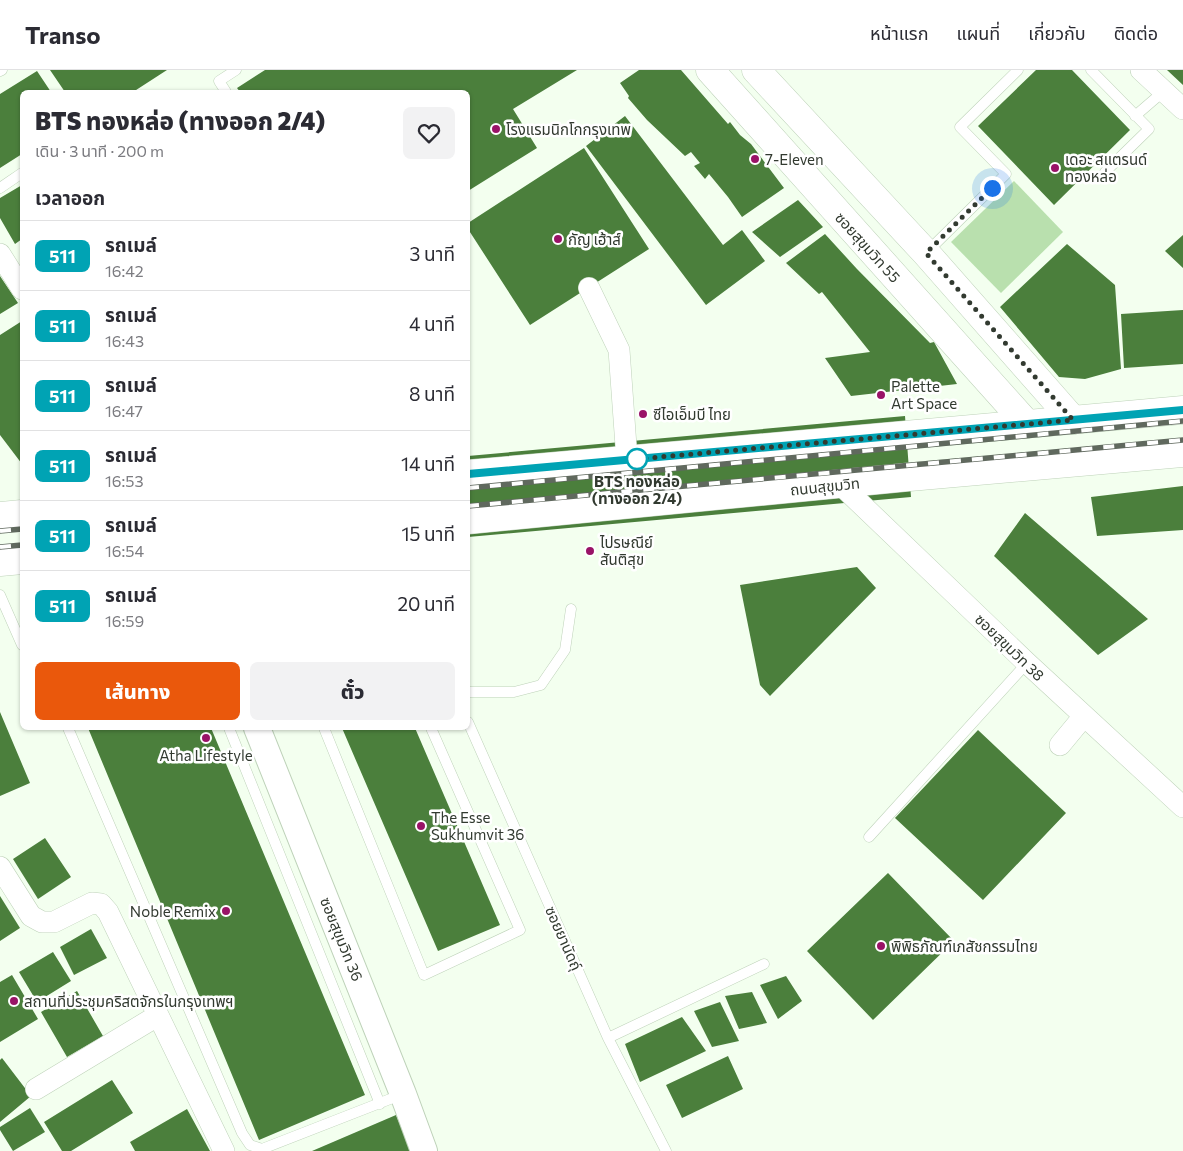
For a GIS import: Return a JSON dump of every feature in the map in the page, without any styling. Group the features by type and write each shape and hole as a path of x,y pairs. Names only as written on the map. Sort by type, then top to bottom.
{"main road":[{"name":"ซอยสุขุมวิท 55","path":"710,70 1027,424"},
{"path":"756,70 926,253 1073,420 1082,462"},
{"path":"470,474 1183,410"},
{"path":"1027,424 1028,466"},
{"name":"ถนนสุขุมวิท","path":"470,520 1028,466 1183,453"},
{"path":"0,516 20,514"},
{"path":"0,562 20,560"}],"street":[{"path":"1141,70 1183,108"},
{"path":"0,254 20,286"},
{"path":"589,288 619,350 627,460"},
{"name":"ซอยสุขุมวิท 38","path":"840,484 1027,663 1183,807"},
{"path":"1060,745 1084,716"},
{"name":"ซอยสุขุมวิท 36","path":"258,730 392,1099 424,1151"},
{"path":"0,867 31,916 42,922 54,922 92,903 101,904 109,915 224,1151"},
{"path":"36,1089 157,1016"}],"lane":[{"path":"225,90 219,81 236,70"},
{"path":"926,253 1006,174 960,127 1018,70"},
{"path":"1091,70 1149,129 1105,172"},
{"path":"1136,116 1164,91"},
{"path":"0,188 20,174"},
{"path":"0,595 20,641"},
{"path":"470,692 514,692 541,685 564,650 571,609"},
{"path":"869,837 1027,663"},
{"name":"ซอยยานัดถุ์","path":"470,727 608,1038 666,1151"},
{"path":"69,730 242,1133 250,1145 262,1149 392,1099 230,730"},
{"path":"325,730 424,975 520,930 432,730"},
{"path":"608,1038 764,964"}],"green space":[{"path":"1014,181 1063,232 1001,293 951,242"}],"building":[{"path":"50,70 167,70 136,90 64,90"},
{"name":"โรงแรมนิกโกกรุงเทพ","path":"265,70 577,70 513,109 537,148 470,190 470,90 238,90 237,88"},
{"path":"639,70 681,70 728,124 730,122 740,135 751,144 784,188 742,217 709,174 705,179 694,166 700,163 691,152 685,156 647,120 628,98 629,96 620,83"},
{"name":"เดอะ สแตรนด์ ทองหล่อ","path":"1036,70 1072,70 1130,130 1054,205 978,126"},
{"path":"1167,70 1183,70 1183,85"},
{"path":"37,71 50,90 20,90 20,155 0,168 0,94"},
{"path":"625,116 723,245 742,230 765,261 706,305 586,146"},
{"name":"กัญ เฮ้าส์","path":"584,148 649,249 530,325 470,232 470,222"},
{"path":"20,186 20,240 15,244 0,218 0,198"},
{"path":"798,200 823,227 780,257 752,232"},
{"path":"825,234 930,343 934,342 957,384 851,396 825,358 870,352 822,292 819,294 786,263"},
{"path":"1183,235 1183,268 1165,251"},
{"path":"1067,244 1115,285 1121,369 1085,379 1059,377 1000,307"},
{"path":"0,276 18,303 0,314"},
{"path":"1183,310 1183,364 1124,368 1121,314"},
{"path":"20,322 20,461 0,435 0,335"},
{"path":"905,416 911,497 470,537 470,456"},
{"path":"1183,486 1183,530 1097,536 1091,497"},
{"path":"1025,513 1148,619 1098,655 994,556"},
{"path":"857,567 876,588 770,696 760,685 740,585"},
{"path":"0,712 30,783 0,796"},
{"name":"Noble Remix","path":"89,730 212,730 365,1095 259,1140"},
{"name":"The Esse Sukhumvit 36","path":"343,730 416,730 500,925 438,951"},
{"path":"978,730 1066,813 983,900 895,818"},
{"path":"45,838 71,877 38,899 13,859"},
{"name":"พิพิธภัณฑ์เภสัชกรรมไทย","path":"888,873 954,941 873,1020 807,951"},
{"path":"0,896 20,928 0,941"},
{"path":"91,929 107,958 74,975 60,947"},
{"path":"53,952 71,981 37,1002 19,972"},
{"name":"สถานที่ประชุมคริสตจักรในกรุงเทพฯ","path":"12,975 38,1019 0,1042 0,982"},
{"path":"786,976 802,1001 778,1019 760,985"},
{"path":"77,991 103,1036 67,1057 41,1012"},
{"path":"752,992 767,1023 739,1029 725,996"},
{"path":"720,1002 739,1041 712,1047 694,1011"},
{"path":"682,1017 706,1051 640,1082 625,1044"},
{"path":"728,1056 743,1089 682,1118 666,1085"},
{"path":"2,1058 31,1096 0,1122 0,1060"},
{"path":"112,1080 133,1113 71,1151 62,1151 44,1122"},
{"path":"30,1108 45,1132 13,1151 0,1127"},
{"path":"187,1109 210,1151 135,1151 130,1142"},
{"path":"396,1115 411,1151 312,1151"}],"railway":[{"path":"470,488 1183,421"},
{"path":"470,506 1183,440"},
{"path":"0,531 20,529"},
{"path":"0,547 20,545"}],"bus line":[{"name":"511","path":"470,474 1183,410"}],"place":[{"name":"โรงแรมนิกโกกรุงเทพ","path":"496,129"},
{"name":"7-Eleven","path":"755,159"},
{"name":"เดอะ สแตรนด์ ทองหล่อ","path":"1055,168"},
{"name":"กัญ เฮ้าส์","path":"558,239"},
{"name":"Palette Art Space","path":"881,395"},
{"name":"ซีไอเอ็มบี ไทย","path":"643,414"},
{"name":"BTS ทองหล่อ (ทางออก 2/4)","path":"637,459"},
{"name":"ไปรษณีย์ สันติสุข","path":"590,551"},
{"name":"Atha Lifestyle","path":"206,738"},
{"name":"The Esse Sukhumvit 36","path":"421,826"},
{"name":"Noble Remix","path":"226,911"},
{"name":"พิพิธภัณฑ์เภสัชกรรมไทย","path":"881,946"},
{"name":"สถานที่ประชุมคริสตจักรในกรุงเทพฯ","path":"14,1001"}],"route":[{"path":"637,459 1073,420 926,253 992,188"}]}
